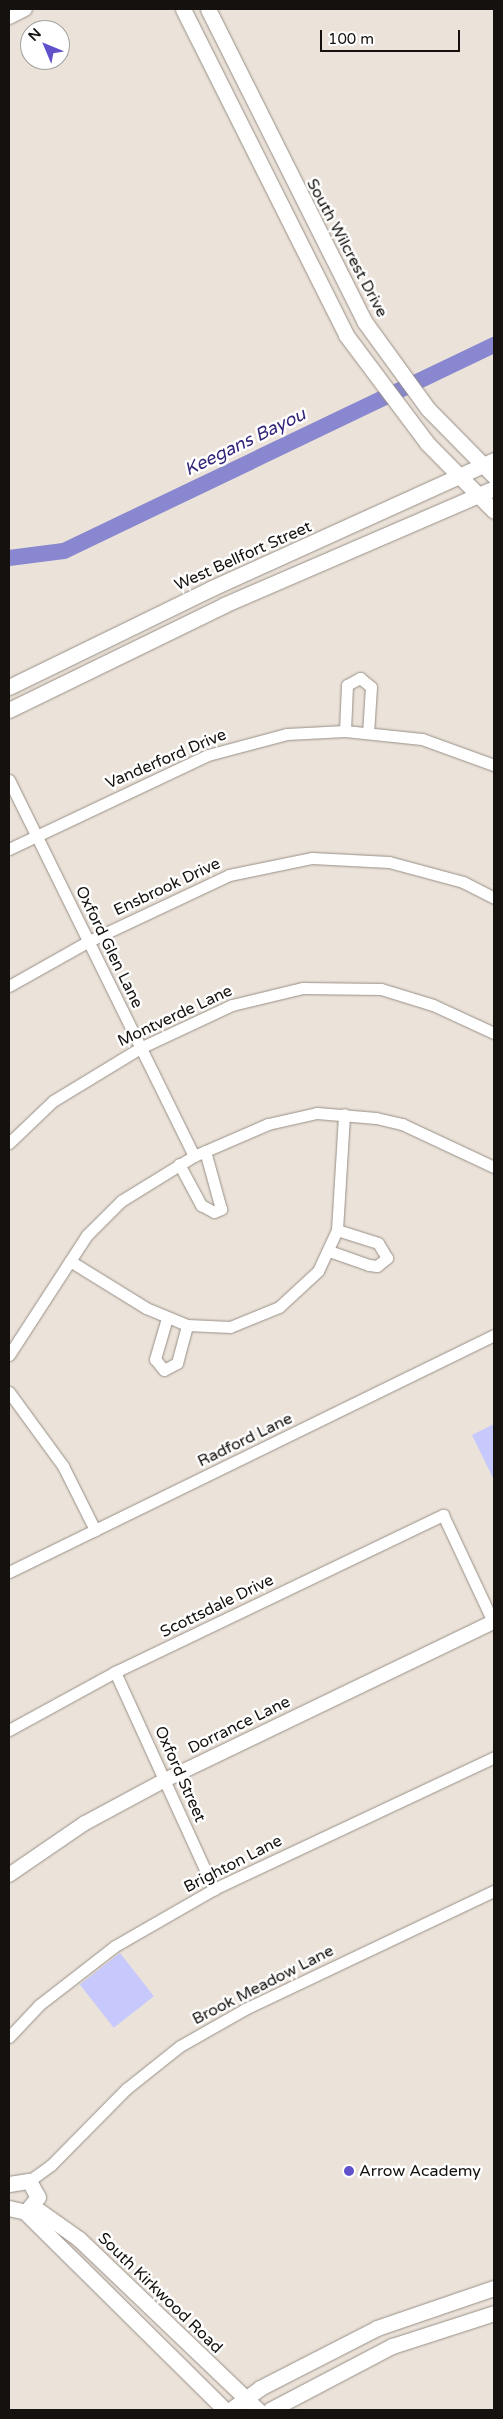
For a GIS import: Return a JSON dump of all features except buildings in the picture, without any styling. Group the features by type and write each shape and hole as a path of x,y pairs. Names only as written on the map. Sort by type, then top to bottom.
{"main road":[{"path":"183,9 314,277 376,381 424,439 477,496 494,511"},
{"name":"South Wilcrest Drive","path":"208,9 334,267 398,369 425,404 488,463 494,476"},
{"path":"218,79 237,69"},
{"path":"314,277 334,267"},
{"name":"West Bellfort Street","path":"9,687 142,622 488,463"},
{"path":"9,710 153,640 348,550 494,488"},
{"path":"339,532 348,550"},
{"path":"142,622 153,640"},
{"path":"19,2181 18,2210 225,2410"},
{"name":"South Kirkwood Road","path":"18,2210 79,2239 258,2410"},
{"path":"230,2410 246,2399 343,2345 406,2318 494,2288"},
{"path":"270,2410 348,2366 414,2338 494,2313"},
{"path":"406,2318 414,2338"}],"street":[{"path":"9,17 25,9"},
{"path":"345,731 346,688 360,678 370,687 368,733"},
{"name":"Vanderford Drive","path":"9,849 208,755 287,734 345,731 422,739 494,765"},
{"name":"Oxford Glen Lane","path":"9,780 140,1048 200,1153 221,1209 214,1212 202,1205 179,1164"},
{"name":"Ensbrook Drive","path":"9,986 89,941 229,875 312,858 389,862 463,882 494,898"},
{"name":"Montverde Lane","path":"9,1143 53,1101 140,1048 232,1005 303,988 381,989 433,1005 494,1033"},
{"path":"70,1261 166,1318 187,1325 230,1327 279,1307 302,1290 329,1251 337,1230 344,1114"},
{"path":"9,1356 70,1261 120,1201 200,1153 292,1117 344,1114 402,1124 494,1167"},
{"path":"329,1251 369,1266 377,1266 387,1258 378,1243 337,1230"},
{"path":"166,1318 155,1359 164,1370 177,1363 187,1325"},
{"name":"Radford Lane","path":"9,1572 494,1335"},
{"path":"9,1392 63,1466 96,1530"},
{"name":"Scottsdale Drive","path":"9,1730 116,1672 443,1515 494,1623"},
{"name":"Dorrance Lane","path":"9,1875 85,1823 165,1780 494,1623"},
{"name":"Oxford Street","path":"116,1672 214,1890"},
{"name":"Brighton Lane","path":"9,2037 40,2005 115,1946 214,1890 494,1757"},
{"name":"Brook Meadow Lane","path":"19,2181 51,2165 126,2089 180,2046 245,2009 494,1891"}],"shaded area":[{"path":"494,1424 494,1480 472,1435"},
{"path":"120,1953 154,1996 114,2028 80,1984"}],"waterway":[{"name":"Keegans Bayou","path":"9,558 64,551 494,345"}],"place":[{"name":"Arrow Academy","path":"349,2171"}]}
